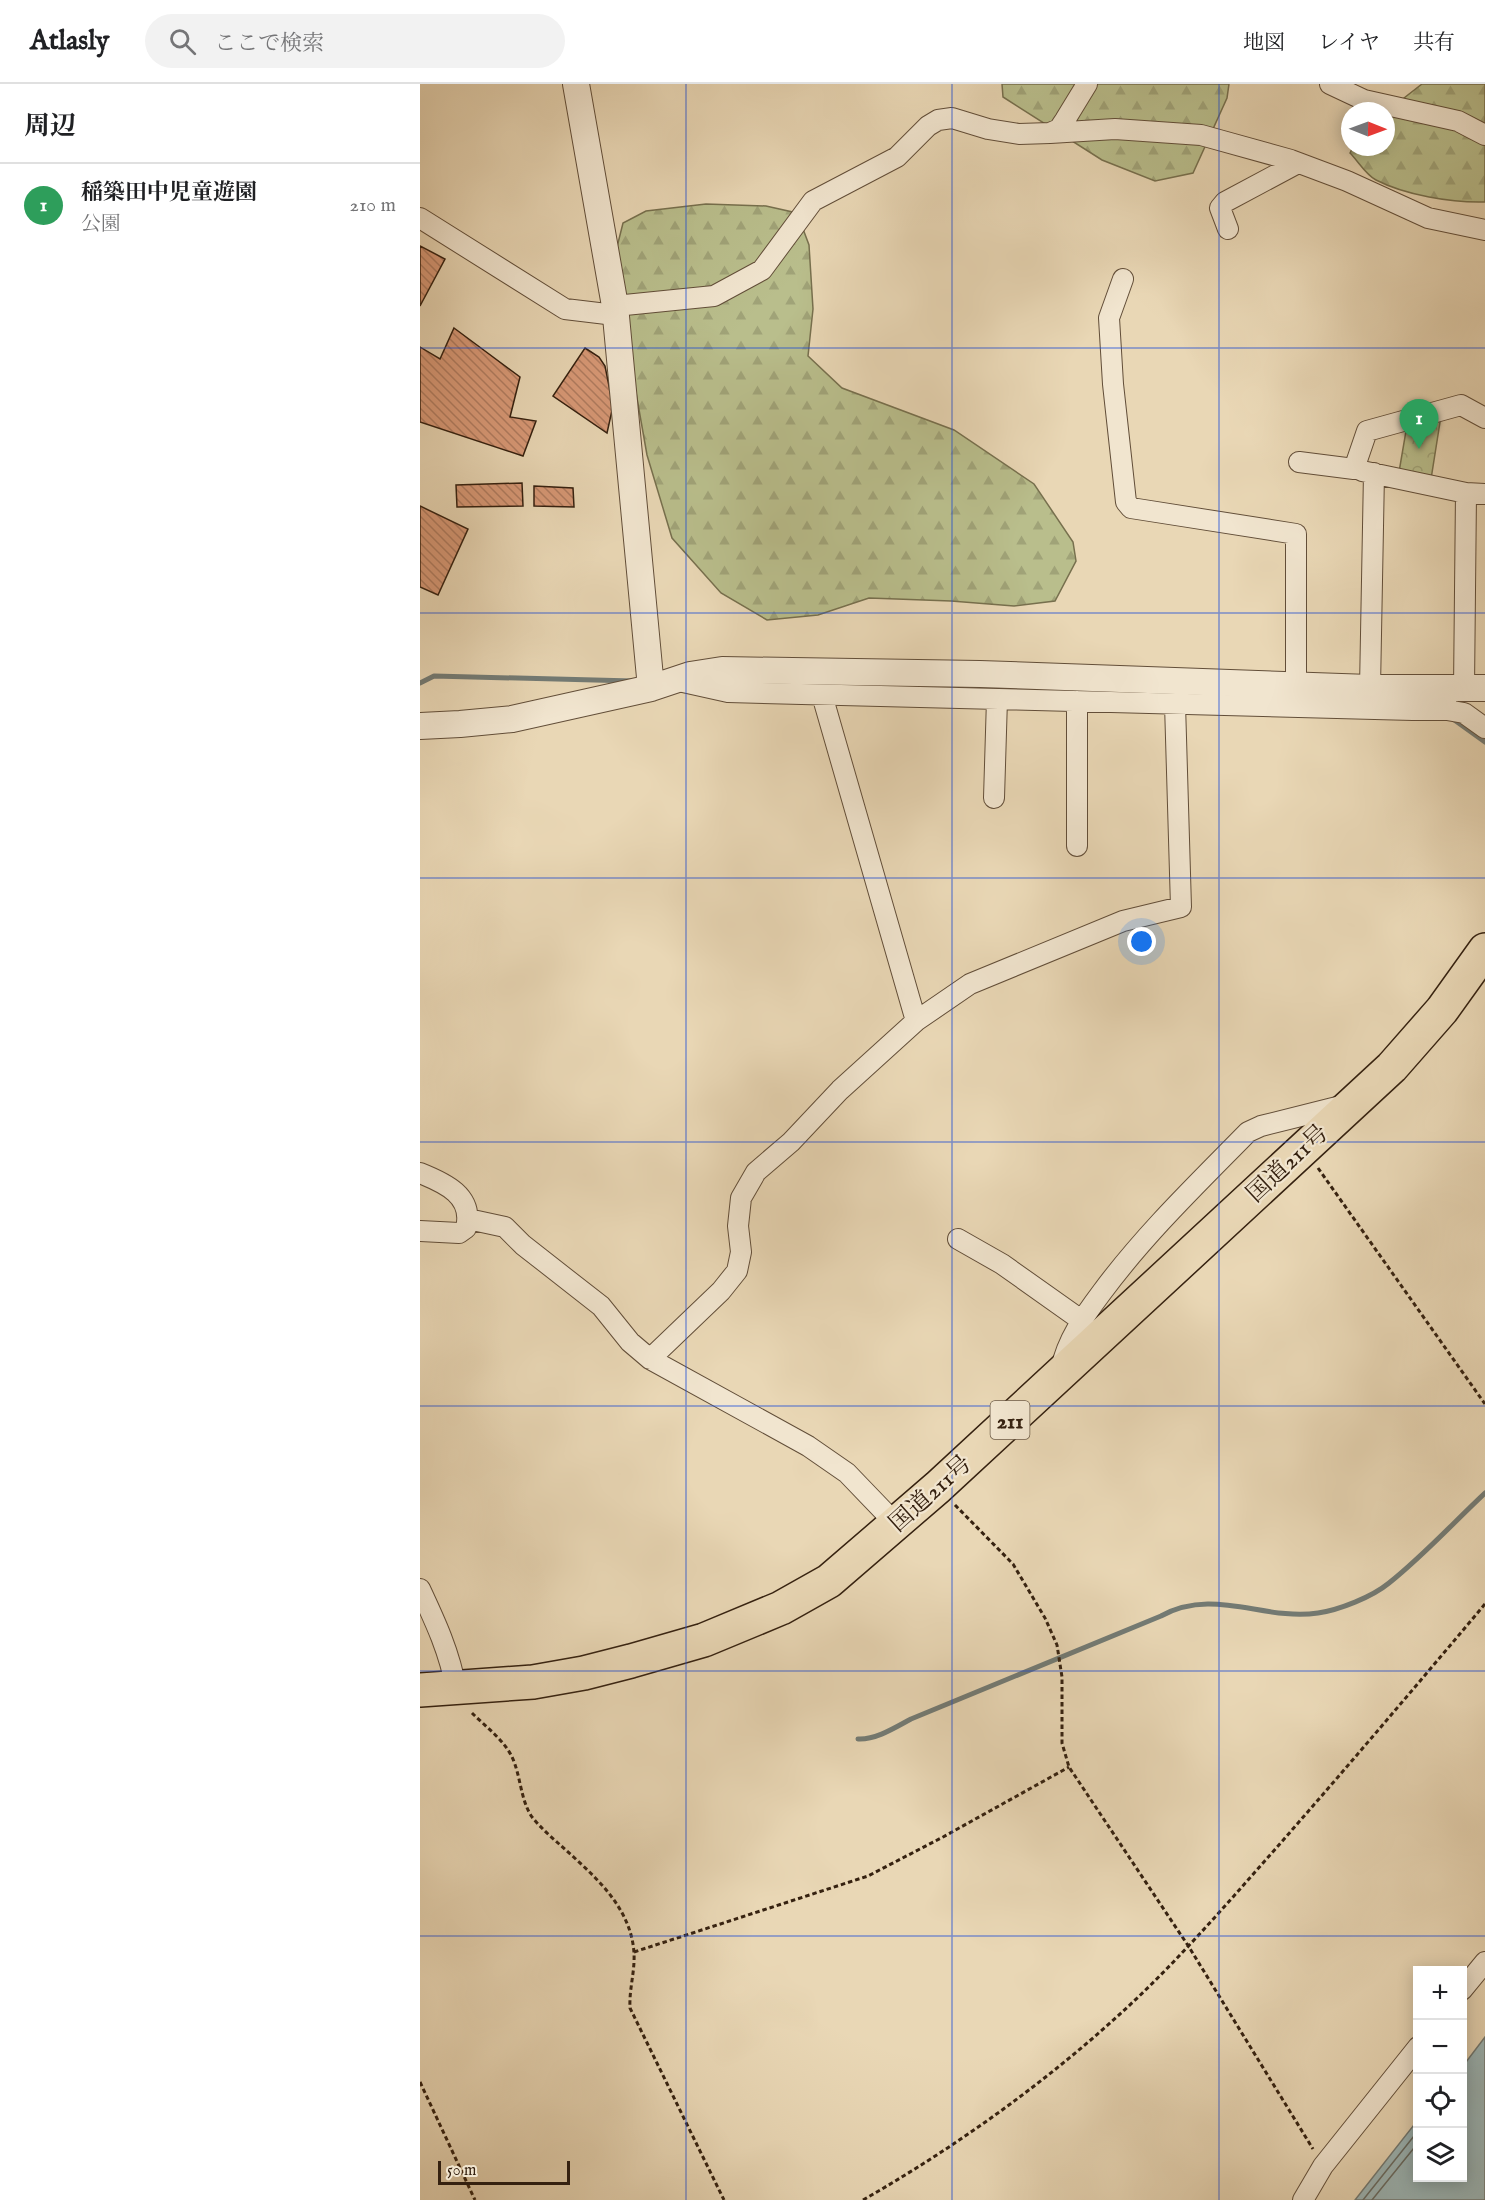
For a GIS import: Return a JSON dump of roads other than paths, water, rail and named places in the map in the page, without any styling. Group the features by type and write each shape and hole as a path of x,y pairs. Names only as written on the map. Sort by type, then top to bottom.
{"highway":[{"name":"国道211号","path":"420,1690 534,1682 584,1673 704,1640 781,1608 829,1581 938,1487 1392,1067 1442,1010 1485,950"}],"street":[{"path":"576,84 615,311 663,684"},
{"path":"1050,133 1059,129 1087,84"},
{"path":"1330,84 1364,100 1458,121 1485,135"},
{"path":"420,218 565,309 615,311 714,296 762,270 813,201 897,157 928,126 939,120 952,118 988,129 1019,134 1115,129 1201,135 1298,163 1347,181 1428,218 1485,230"},
{"path":"1228,229 1220,208 1225,202 1298,163"},
{"path":"1124,279 1109,318 1113,384 1126,502 1131,508 1296,534 1296,686"},
{"path":"1354,469 1367,431 1461,405 1485,418"},
{"path":"1299,462 1354,469 1475,494 1460,694 1464,713 1485,728"},
{"path":"1370,688 1374,474"},
{"path":"420,726 512,719 663,684 690,675 722,670 980,674 1370,688 1460,694"},
{"path":"663,684 728,692 1175,704 1460,694"},
{"path":"822,695 916,1021"},
{"path":"994,798 997,699"},
{"path":"1077,701 1077,846"},
{"path":"650,1359 721,1291 737,1271 741,1252 738,1226 741,1198 756,1172 791,1142 840,1090 916,1021 970,984 1123,921 1181,907 1175,704"},
{"path":"1060,1374 1064,1353 1082,1320 1121,1267 1167,1214 1248,1132 1261,1126 1350,1104"},
{"path":"420,1173 443,1182 454,1190 463,1199 468,1219 466,1228 459,1233 420,1231"},
{"path":"468,1219 505,1227 523,1245 601,1306 630,1342 650,1359 808,1446 847,1473 896,1524"},
{"path":"958,1239 1002,1264 1082,1320"},
{"path":"420,1589 438,1626 456,1689"},
{"path":"1467,1984 1485,1962"},
{"path":"1303,2200 1323,2166 1413,2053"}],"water":[{"path":"1485,2037 1485,2200 1355,2200 1413,2126 1413,2182 1467,2182 1467,2061"}],"waterway":[{"path":"420,683 434,676 633,681"},
{"path":"1453,719 1485,742"},
{"path":"858,1739 879,1735 911,1719 1181,1608 1200,1604 1219,1604 1298,1614 1318,1613 1345,1606 1374,1593 1402,1573 1485,1493"}],"place":[{"name":"稲築田中児童遊園","path":"1419,449"}]}
